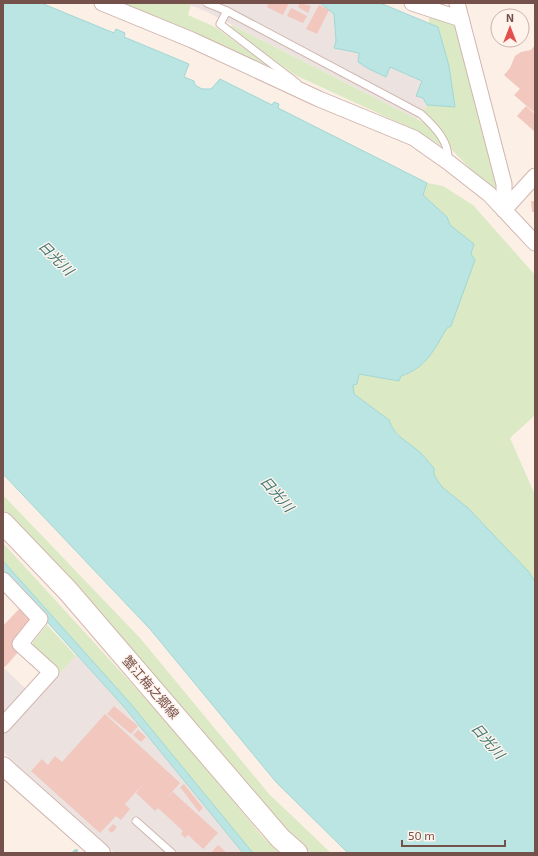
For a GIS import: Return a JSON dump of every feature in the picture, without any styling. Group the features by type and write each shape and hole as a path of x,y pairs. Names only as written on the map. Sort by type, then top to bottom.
{"main road":[{"name":"蟹江梅之郷線","path":"3,523 68,591 280,838 297,853"}],"street":[{"path":"102,3 192,40 319,99 414,138 489,194 535,243"},
{"path":"412,3 461,19"},
{"path":"457,3 504,184 504,210"},
{"path":"504,210 535,176"},
{"path":"3,580 40,619 20,644 51,672 3,725"},
{"path":"3,766 101,853"}],"lane":[{"path":"207,3 227,11 421,114 434,126 449,150 448,162"},
{"path":"227,11 220,24 319,99"},
{"path":"136,821 172,853"}],"shaded area":[{"path":"185,3 320,3 334,14 336,41 359,53 386,77 390,67 423,81 423,98 427,105 417,119 205,11"},
{"path":"77,655 125,708 243,853 115,853 3,752 3,734"},
{"path":"3,667 28,691 3,718"}],"green space":[{"path":"113,3 185,3 191,5 188,15 215,27 284,77"},
{"path":"429,17 456,26 498,182 495,194 452,150 436,123 423,111 427,105 455,107 449,66 438,27 429,23"},
{"path":"232,25 430,126 443,147 417,131 295,75 230,28"},
{"path":"427,183 443,186 473,205 535,275 535,415 510,438 535,495 535,582 529,572 468,508 442,487 417,450 406,443 390,425 389,420 354,394 352,388 359,374 398,376 410,373 422,365 433,352 451,316 465,277 474,245 450,225 447,217 423,195"},
{"path":"3,495 140,638 269,794 331,853 311,853 264,805 133,650 3,510"},
{"path":"3,543 175,731 262,836 279,853 253,853 130,703 3,561"},
{"path":"47,625 76,656 58,675 33,648 33,642"}],"water":[{"name":"日光川","path":"3,3 41,3 114,33 116,29 125,33 124,37 189,64 184,77 194,81 195,85 202,89 211,89 220,79 272,105 274,102 279,104 278,108 427,183 423,195 447,217 450,225 474,244 471,254 475,260 451,326 447,328 434,350 424,363 410,373 401,376 399,381 359,374 357,384 353,385 354,394 389,420 397,433 419,451 434,468 434,475 442,487 468,508 529,572 535,582 535,853 348,853 276,782 150,629 3,474"},
{"path":"320,3 380,3 438,27 449,66 455,107 427,105 423,98 416,96 422,81 390,67 386,77 358,62 359,53 334,48 336,41 334,14"},
{"path":"3,561 130,703 253,853 243,853 125,708 3,573"}],"building":[{"path":"269,3 289,3 283,15 267,7"},
{"path":"300,3 311,6 308,13 298,7"},
{"path":"319,5 329,10 317,34 306,29"},
{"path":"291,8 307,16 303,23 287,16"},
{"path":"535,45 535,113 514,95 520,89 504,75 510,68 515,56 521,52 531,50"},
{"path":"526,106 535,114 535,132 517,116"},
{"path":"531,201 535,201 535,212 532,212"},
{"path":"20,608 32,619 20,650 5,667 3,665 3,626"},
{"path":"114,706 138,726 131,734 107,714"},
{"path":"105,714 180,783 165,800 173,792 218,833 203,849 188,835 185,838 181,834 183,831 158,808 155,811 136,793 144,783 125,804 130,809 121,820 116,816 100,833 31,771 42,759 48,765 55,756 62,762"},
{"path":"138,730 146,737 141,742 133,735"},
{"path":"184,784 203,808 199,812 180,787"},
{"path":"113,824 117,827 112,833 108,830"},
{"path":"218,845 227,853 211,853"}]}
